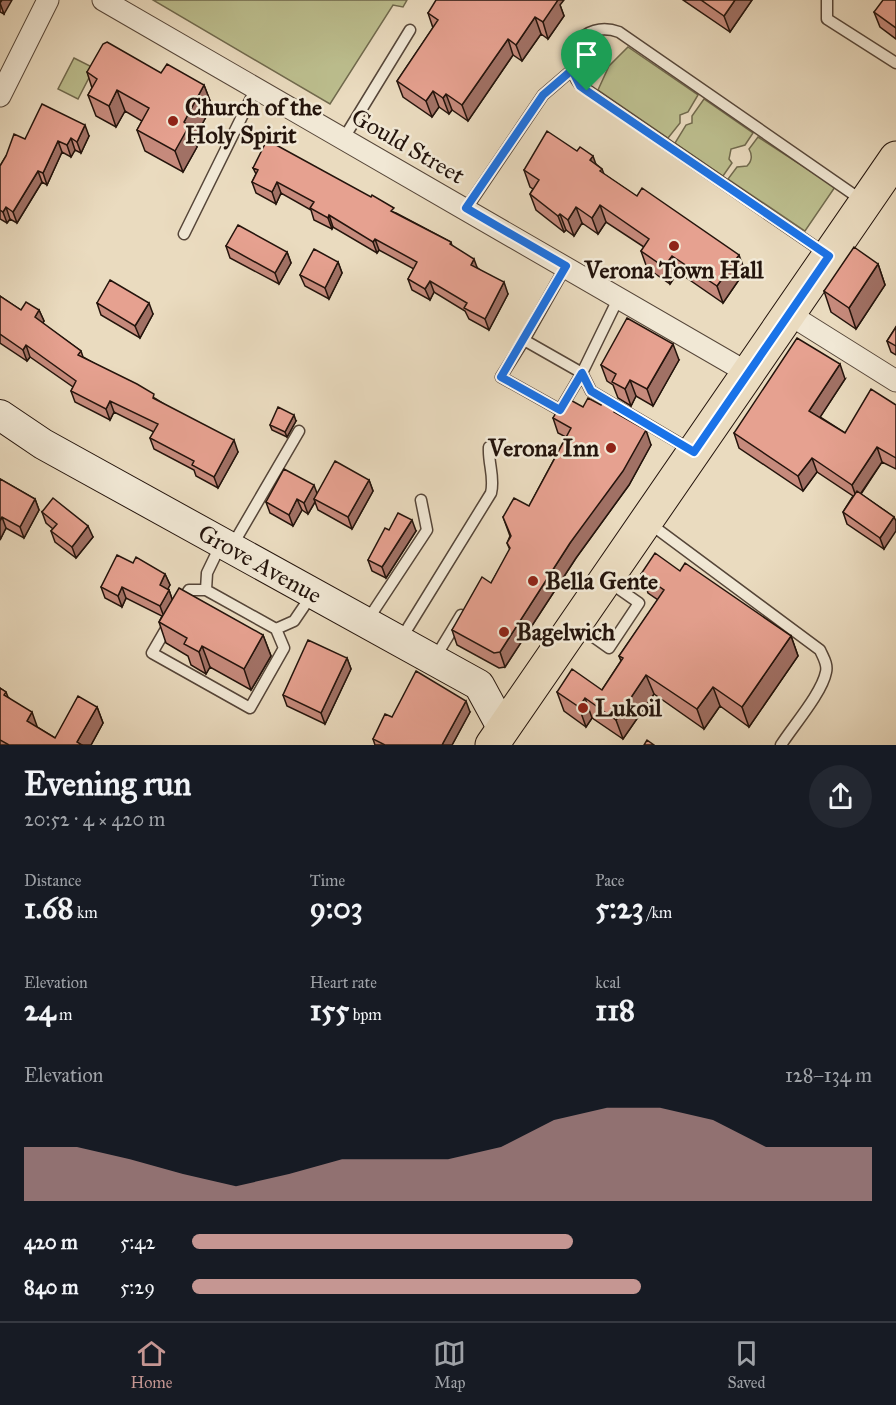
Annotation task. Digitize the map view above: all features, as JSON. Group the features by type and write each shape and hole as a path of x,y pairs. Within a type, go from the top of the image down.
{"main road":[{"path":"502,740 575,624 896,158"}],"street":[{"path":"0,96 48,0"},
{"name":"Gould Street","path":"104,0 748,373"},
{"path":"789,314 896,381"},
{"name":"Grove Avenue","path":"0,415 43,444 479,685 502,740"}],"lane":[{"path":"826,0 827,19 896,63"},
{"path":"829,256 580,86 572,70 572,52 580,38 603,28 619,32 866,203"},
{"path":"344,138 410,30"},
{"path":"466,208 543,95 572,70"},
{"path":"184,234 256,88"},
{"path":"566,266 501,377 560,410 582,373 619,297"},
{"path":"524,340 582,373 591,391 694,452"},
{"path":"206,590 207,573 299,431"},
{"path":"400,642 491,493 494,479 490,468 489,447"},
{"path":"366,624 427,530 421,500"},
{"path":"646,521 820,650 826,671 821,684 780,745"},
{"path":"189,590 206,590 276,629 284,648 250,708 152,653 189,590"},
{"path":"276,629 294,621 312,594"},
{"path":"434,661 469,601"}],"green space":[{"path":"153,0 407,0 403,7 393,5 330,104"},
{"path":"628,47 698,95 688,112 680,115 680,123 668,138 598,90 609,66"},
{"path":"74,58 94,68 78,99 58,89"},
{"path":"704,99 753,133 745,145 731,149 729,159 732,163 723,176 675,143 686,125 692,123 692,116"},
{"path":"758,137 835,187 805,231 728,179 737,167 749,164 751,156 749,149"}],"building":[{"path":"436,0 558,0 543,22 535,17 516,45 508,39 462,105 446,94 443,98 433,91 426,101 397,81 438,20 428,13"},
{"path":"701,0 735,0 724,16"},
{"path":"883,0 896,0 896,28 874,12"},
{"path":"107,42 161,73 167,64 204,85 184,122 189,126 175,151 137,130 149,108 117,90 109,106 88,95 97,79 87,72 103,44"},
{"path":"42,104 85,125 77,142 71,138 67,145 58,141 43,173 38,171 13,212 6,207 3,212 0,210 0,166 14,134 25,139"},
{"path":"547,131 577,151 580,147 593,156 590,160 602,169 600,171 637,196 642,188 739,255 717,286 672,256 664,267 641,251 649,239 600,205 592,218 576,207 568,220 560,214 558,216 530,194 539,180 524,170"},
{"path":"267,140 371,197 372,195 394,208 391,211 451,242 450,244 474,259 471,265 504,282 485,319 464,308 467,303 430,281 425,289 408,279 417,262 375,239 373,242 329,215 328,218 310,208 314,202 277,182 272,192 252,182 258,170 253,168"},
{"path":"238,225 287,252 275,273 226,246"},
{"path":"854,247 878,264 849,308 824,291"},
{"path":"314,249 338,262 325,288 300,275"},
{"path":"110,280 149,303 135,326 97,303"},
{"path":"0,296 21,310 26,302 39,310 35,317 81,351 78,355 137,384 154,394 153,398 234,440 214,477 192,465 194,461 150,438 158,424 110,401 106,409 71,391 76,381 26,345 23,350 0,334"},
{"path":"627,318 673,344 647,389 630,380 625,389 612,382 616,374 601,365"},
{"path":"896,327 896,346 887,341"},
{"path":"797,338 840,364 809,411 845,433 871,389 896,405 896,458 877,447 852,485 812,458 798,476 734,433"},
{"path":"565,397 583,407 588,398 601,405 605,397 618,404 614,412 646,430 623,471 570,543 500,652 494,653 452,630 482,577 491,583 510,548 507,543 511,536 503,517 514,498 529,506 571,428 553,418"},
{"path":"278,407 294,415 285,432 270,425"},
{"path":"335,461 369,480 348,517 314,499"},
{"path":"284,469 314,485 304,503 297,499 289,515 266,502"},
{"path":"0,479 35,499 20,527 2,517 0,521"},
{"path":"857,491 894,517 880,538 843,512"},
{"path":"53,498 88,526 72,547 51,531 57,524 42,512"},
{"path":"398,513 412,520 382,567 368,560 385,528 389,530"},
{"path":"655,553 680,571 685,563 791,636 742,707 713,687 697,709 646,675 616,720 585,698 579,707 557,692 572,669 602,690 623,658 619,656 664,590 641,574"},
{"path":"117,555 133,563 136,557 165,574 160,585 169,590 160,606 122,587 118,596 101,587"},
{"path":"179,588 263,635 244,669 202,646 199,652 184,644 187,638 159,622"},
{"path":"308,640 347,658 321,713 283,695"},
{"path":"416,671 466,701 442,745 385,745 373,739 385,714 392,717"},
{"path":"0,688 6,692 4,695 32,712 27,721 55,738 78,696 97,707 77,742 82,745 9,745 0,740"},
{"path":"647,740 654,745 644,745"}],"place":[{"name":"Church of the Holy Spirit","path":"173,121"},
{"name":"Verona Town Hall","path":"674,246"},
{"name":"Verona Inn","path":"611,448"},
{"name":"Bella Gente","path":"533,581"},
{"name":"Bagelwich","path":"504,632"},
{"name":"Lukoil","path":"583,708"}],"route":[{"path":"572,70 580,86 587,91 829,256 694,452 591,391 582,373 560,410 501,377 566,266 466,208 543,95 572,70"}]}
